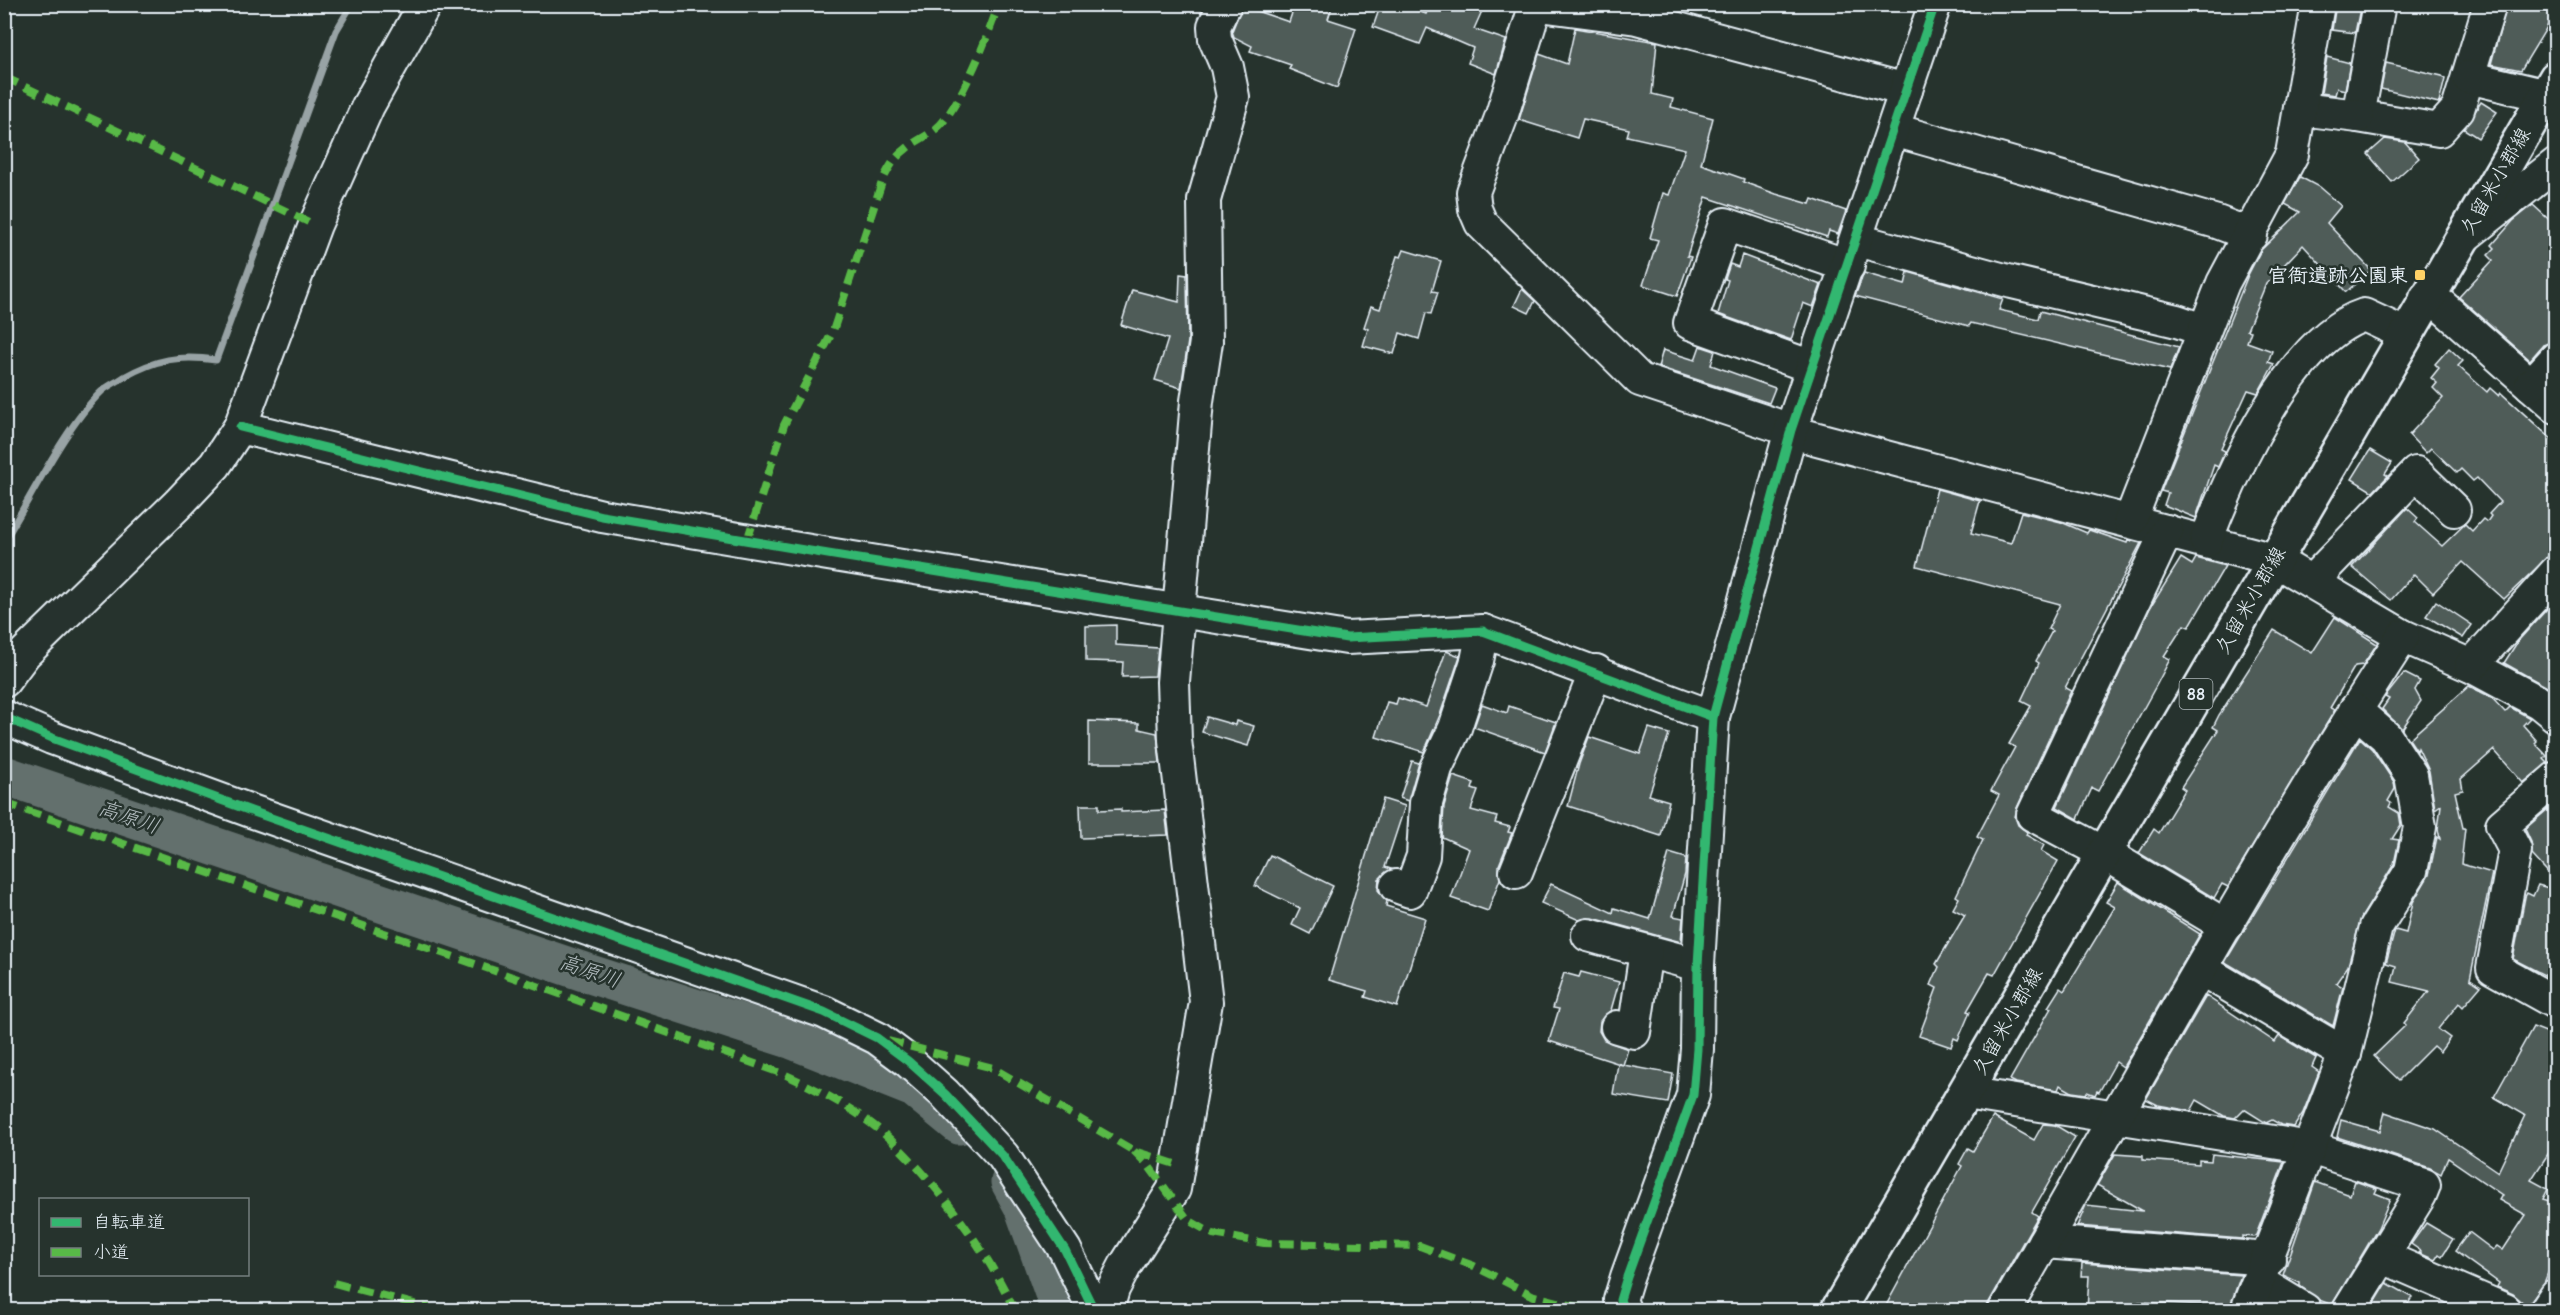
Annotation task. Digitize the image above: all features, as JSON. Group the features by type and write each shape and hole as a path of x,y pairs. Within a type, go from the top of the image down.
{"main road":[{"name":"久留米小郡線","path":"1840,1310 2404,334 2552,90"}],"street":[{"path":"4,681 24,653 207,473 240,427 315,225 368,106 424,4"},
{"path":"1107,1311 1113,1289 1125,1266 1174,1189 1206,1002 1175,740 1173,682 1197,401 1206,342 1204,200 1233,97 1227,67 1215,39 1215,26 1225,4"},
{"path":"1624,1311 1620,1300 1627,1276 1693,1095 1697,1049 1698,965 1713,717 1791,431 1853,253 1935,4"},
{"path":"2130,521 2223,283 2251,235 2292,154 2318,4"},
{"path":"2358,116 2379,4"},
{"path":"2300,109 2439,130 2458,109 2490,4"},
{"path":"1906,90 1637,18 1598,11 1534,6 1501,118 1473,192 1475,209 1481,223 1641,380 1791,431 2274,560 2403,636 2471,666 2540,703 2556,716"},
{"path":"2468,77 2552,90"},
{"path":"1894,130 2217,222 2251,235"},
{"path":"2462,238 2556,164"},
{"path":"1812,367 1690,323 1725,224 1853,253 2012,282 2177,321 2203,330"},
{"path":"2426,298 2442,306 2556,407"},
{"path":"2206,541 2223,494 2279,391 2324,340 2364,315 2404,334"},
{"path":"2531,385 2556,358"},
{"path":"240,427 602,516 1180,612 1347,638 1483,631 1596,671 1713,717"},
{"path":"2312,581 2416,473 2454,510"},
{"path":"2167,531 2033,815 2104,853 2226,926"},
{"path":"2471,666 2556,572"},
{"path":"1396,886 1410,891 1423,856 1426,803 1436,768 1455,728 1477,661 1483,631"},
{"path":"2005,1311 2226,926 2355,710 2403,636"},
{"path":"1516,872 1596,671"},
{"path":"2247,1311 2345,1054 2376,927 2411,871 2420,827 2411,775 2386,737 2355,710"},
{"path":"4,717 52,738 251,811 824,1012 878,1038 945,1094 1003,1156 1065,1250 1094,1311"},
{"path":"2556,777 2502,825 2515,850 2493,968 2556,1003"},
{"path":"1588,935 1698,965"},
{"path":"1617,1027 1634,1032 1646,951"},
{"path":"2201,969 2345,1054"},
{"path":"1965,1093 2311,1148 2424,1185 2420,1196 2349,1311"},
{"path":"2044,1242 2264,1271 2305,1311"},
{"path":"2383,1257 2505,1311"},
{"path":"2546,1311 2556,1295"}],"building":[{"path":"1295,4 1333,4 1328,19 1356,28 1337,88 1289,69 1291,65 1250,51 1252,46 1234,37 1232,31 1242,6 1289,22"},
{"path":"1381,4 1400,4 1426,14 1430,4 1466,4 1482,11 1474,29 1506,40 1496,74 1468,63 1473,48 1427,28 1420,44 1373,27"},
{"path":"2336,4 2361,4 2355,33 2332,30"},
{"path":"2507,4 2555,4 2547,27 2521,70 2491,64"},
{"path":"1575,28 1657,42 1652,94 1673,99 1671,107 1713,118 1701,164 1744,179 1743,182 1776,194 1810,204 1812,199 1846,211 1838,234 1829,231 1827,237 1706,197 1687,256 1691,257 1677,296 1643,285 1658,240 1650,238 1663,193 1669,195 1685,149 1627,136 1629,129 1583,119 1577,138 1519,120 1539,54 1567,64"},
{"path":"2327,57 2350,63 2345,90 2337,88 2335,95 2321,93"},
{"path":"2386,63 2442,76 2445,79 2439,103 2381,89"},
{"path":"2481,102 2497,112 2478,138 2464,129"},
{"path":"2385,139 2405,142 2419,158 2392,182 2368,154"},
{"path":"2300,177 2319,187 2341,206 2327,223 2371,270 2346,292 2303,245 2266,284 2247,330 2251,331 2247,342 2272,351 2268,362 2274,364 2258,393 2248,390 2221,449 2225,451 2218,467 2214,465 2196,518 2164,505 2168,493 2161,491 2248,275 2261,250 2300,212 2285,204"},
{"path":"2533,205 2556,226 2556,341 2543,345 2530,360 2459,297 2493,260 2488,255 2495,248 2492,245 2513,221"},
{"path":"1404,250 1441,261 1432,291 1438,292 1431,314 1426,313 1419,339 1400,333 1394,354 1363,346 1368,329 1364,327 1371,306 1380,309 1397,256 1401,257"},
{"path":"1742,255 1821,285 1813,307 1803,303 1791,340 1718,314 1730,264 1738,267"},
{"path":"1908,272 2003,299 1999,310 2038,319 2040,311 2179,347 2170,370 1971,323 1969,326 1855,296 1864,273 1905,285"},
{"path":"1180,274 1187,275 1188,341 1181,388 1155,380 1168,339 1121,325 1132,290 1179,302"},
{"path":"1522,289 1535,301 1529,313 1514,306"},
{"path":"1700,346 1715,351 1711,365 1775,388 1769,403 1658,367 1663,350 1695,360"},
{"path":"2449,348 2463,361 2458,366 2487,392 2490,388 2499,396 2501,393 2556,443 2556,549 2504,599 2463,562 2433,593 2414,574 2391,600 2352,567 2407,508 2418,518 2415,522 2442,546 2465,524 2472,531 2483,519 2487,522 2491,516 2489,514 2500,502 2477,478 2473,481 2461,469 2457,473 2431,448 2426,453 2409,435 2443,398 2433,388 2437,383 2431,378 2439,368 2435,364"},
{"path":"2370,450 2392,463 2385,474 2388,476 2373,492 2352,479"},
{"path":"1937,489 1980,501 1971,533 2011,543 2021,512 2061,522 2087,533 2089,530 2127,543 2128,540 2141,543 2065,688 2071,691 2017,808 2015,817 2018,825 2027,832 2026,835 2044,845 2041,851 2058,861 1994,975 1989,973 1967,1011 1970,1012 1958,1040 1954,1038 1951,1047 1919,1036 1937,988 1931,985 1939,967 1936,964 1965,915 1953,909 1959,898 1956,896 1983,840 1977,837 1999,795 1991,791 2015,747 2009,744 2031,706 2021,701 2039,663 2036,661 2052,631 2048,629 2060,604 1917,566"},
{"path":"2181,558 2192,565 2196,558 2225,566 2189,627 2184,625 2164,656 2170,659 2157,684 2098,791 2092,788 2078,819 2057,807 2150,608"},
{"path":"2556,599 2556,692 2504,663 2518,641"},
{"path":"2436,601 2472,625 2463,638 2426,616"},
{"path":"2335,617 2377,644 2363,665 2355,666 2330,708 2335,710 2228,887 2222,884 2214,898 2139,853 2154,829 2159,833 2185,790 2181,787 2218,730 2213,727 2219,715 2274,630 2312,653"},
{"path":"1116,625 1116,645 1158,648 1155,676 1122,677 1123,662 1086,661 1086,626"},
{"path":"1446,651 1460,656 1440,715 1424,752 1376,737 1387,702 1396,704 1398,698 1426,707"},
{"path":"2404,673 2420,681 2415,690 2421,701 2402,729 2382,709 2389,699 2385,697"},
{"path":"2469,686 2491,697 2505,712 2510,707 2530,718 2523,725 2547,756 2544,759 2548,763 2523,783 2494,750 2461,779 2463,790 2455,792 2463,828 2465,828 2461,864 2492,873 2470,979 2481,986 2463,1007 2459,1003 2438,1029 2450,1038 2440,1052 2433,1046 2399,1080 2374,1056 2406,1025 2404,1023 2429,991 2392,982 2396,966 2386,963 2395,930 2406,933 2413,902 2429,875 2437,837 2440,839 2438,829 2441,805 2435,809 2429,771 2418,748 2417,751 2409,739"},
{"path":"1482,704 1507,713 1509,706 1556,722 1545,752 1474,727"},
{"path":"1207,717 1235,725 1236,721 1254,726 1248,746 1202,732"},
{"path":"1089,721 1139,723 1139,729 1157,733 1160,763 1089,763"},
{"path":"1649,728 1669,734 1649,795 1669,801 1661,836 1568,806 1589,737 1640,754"},
{"path":"2360,738 2372,749 2394,782 2395,789 2388,801 2391,803 2389,807 2399,813 2401,825 2392,839 2399,840 2394,864 2361,918 2348,966 2336,983 2343,987 2333,1026 2225,962"},
{"path":"1412,761 1419,763 1408,801 1400,798"},
{"path":"1453,776 1474,783 1472,789 1478,791 1471,810 1497,817 1495,823 1510,827 1508,832 1512,833 1499,865 1500,879 1488,911 1451,898 1469,849 1442,837 1444,806"},
{"path":"1383,799 1405,806 1385,867 1391,869 1379,879 1378,890 1387,901 1386,906 1425,918 1397,1007 1365,997 1367,991 1329,980"},
{"path":"2556,802 2556,881 2532,855 2531,842 2525,829"},
{"path":"1080,805 1099,805 1099,810 1121,809 1121,812 1165,810 1168,835 1081,838"},
{"path":"1669,853 1686,858 1685,874 1673,916 1683,918 1681,942 1593,918 1579,920 1541,903 1551,884 1613,913 1614,908 1650,919"},
{"path":"1270,855 1333,886 1310,934 1292,925 1300,908 1255,886"},
{"path":"2118,882 2200,934 2123,1067 2116,1062 2099,1092 2097,1091 2095,1095 2087,1092 2086,1094 2072,1092 2060,1085 2058,1090 2010,1080 2051,1008 2048,1007 2060,988 2064,991 2115,907 2106,902"},
{"path":"2538,885 2556,890 2556,981 2513,959 2525,897 2527,893 2533,896"},
{"path":"1581,972 1619,982 1611,1010 1600,1021 1599,1031 1604,1040 1628,1049 1623,1065 1549,1041 1559,1009 1553,1008 1564,973 1579,977"},
{"path":"2206,996 2275,1042 2279,1036 2316,1058 2312,1067 2319,1072 2303,1113 2294,1127 2281,1125 2272,1120 2266,1123 2244,1109 2235,1118 2224,1116 2197,1100 2191,1111 2158,1105 2146,1099"},
{"path":"2533,1027 2556,1036 2556,1142 2531,1180 2548,1189 2543,1199 2556,1203 2556,1253 2544,1283 2527,1306 2513,1294 2497,1287 2499,1283 2455,1251 2469,1232 2493,1250 2497,1246 2503,1250 2526,1215 2499,1200 2502,1195 2448,1158 2441,1174 2430,1168 2337,1137 2341,1120 2380,1131 2385,1112 2435,1129 2498,1172 2525,1115 2494,1097"},
{"path":"1618,1064 1673,1074 1668,1103 1613,1094"},
{"path":"1993,1117 2034,1140 2043,1124 2055,1125 2075,1137 2032,1212 2038,1216 1984,1311 1883,1311 1962,1166 1959,1164 1968,1148 1973,1151"},
{"path":"2115,1154 2143,1156 2143,1160 2199,1164 2199,1160 2211,1161 2212,1154 2284,1162 2256,1235 2253,1237 2242,1236 2242,1239 2077,1226 2086,1205 2143,1211 2097,1185"},
{"path":"2355,1181 2377,1189 2375,1193 2390,1199 2378,1228 2332,1305 2319,1300 2300,1286 2300,1283 2283,1275 2315,1182 2350,1195"},
{"path":"2426,1223 2453,1239 2442,1256 2439,1254 2435,1260 2419,1253 2421,1251 2411,1244"},
{"path":"2082,1263 2241,1275 2230,1306 2139,1302 2139,1311 2087,1311 2089,1276 2081,1276"},
{"path":"2387,1283 2412,1297 2404,1311 2380,1311 2373,1306"}],"waterway":[{"path":"4,541 62,443 103,390 124,377 157,362 179,358 216,360 336,31 352,4"},
{"name":"高原川","path":"4,775 587,973 793,1040 914,1088 959,1125"},
{"name":"高原川","path":"1010,1182 1023,1206 1060,1310"}],"marked path":[{"path":"747,541 784,425 833,331 882,182 898,156 937,128 954,106 969,78 999,4"},
{"path":"4,77 315,225"},
{"path":"4,803 504,974 786,1075 810,1087 877,1128 916,1165 973,1238 1003,1287 1014,1310"},
{"path":"888,1041 993,1068 1134,1151 1178,1165"},
{"path":"1134,1151 1148,1165 1188,1220 1213,1234 1264,1243 1420,1246 1474,1266 1534,1296 1590,1310"},
{"path":"334,1283 437,1310"},
{"path":"1605,1310 1623,1308"}],"cycle path":[{"path":"1624,1310 1620,1300 1627,1277 1693,1095 1697,1049 1698,965 1713,717 1791,430 1935,4"},
{"path":"240,427 602,516 828,554 1347,638 1483,631 1713,717"},
{"path":"4,717 52,738 251,811 824,1012 877,1038 908,1061 945,1094 1003,1156 1065,1250 1094,1310"}],"place":[{"name":"官衙遺跡公園東","path":"2420,275"}]}
